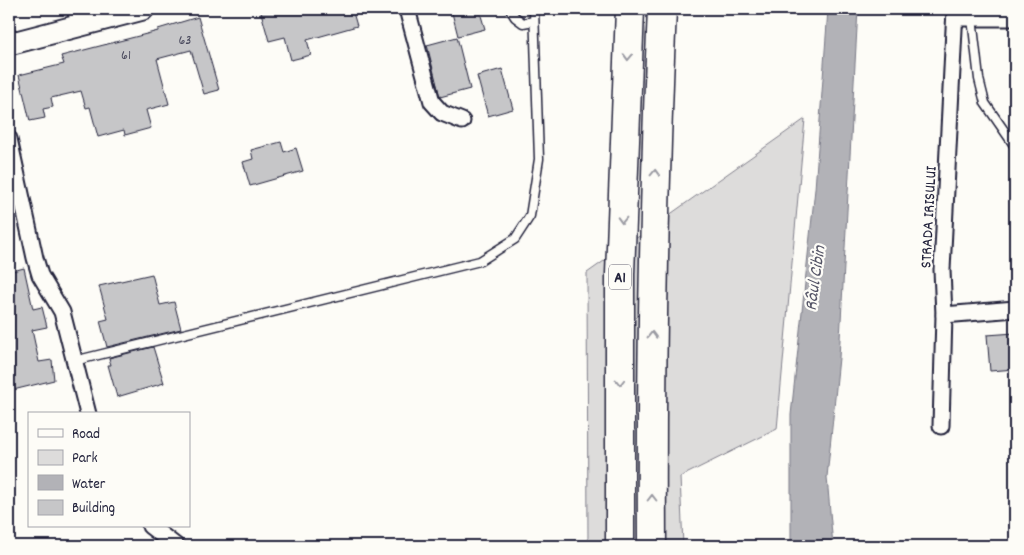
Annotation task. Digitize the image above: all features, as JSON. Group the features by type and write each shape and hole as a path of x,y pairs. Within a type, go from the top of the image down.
{"highway":[{"name":"A1","path":"620,546 620,274 630,9"},
{"name":"A1","path":"652,546 653,255 662,9"}],"main road":[{"path":"9,44 78,17 143,9"}],"street":[{"path":"407,9 432,102 442,113 462,121"},
{"path":"955,13 972,18 1015,18"},
{"name":"STRADA IRISULUI","path":"941,426 944,315 942,270 955,13"},
{"path":"9,139 35,258 40,275 62,312 87,412"},
{"path":"944,315 1015,309"},
{"path":"153,528 176,546"}],"lane":[{"path":"510,9 515,17 523,23 534,21"},
{"path":"74,362 480,262 516,239 530,216 539,159 534,9"},
{"path":"972,18 979,79 985,103 1014,146"}],"green space":[{"path":"805,119 777,429 680,477 683,546 588,546 587,273"}],"water":[{"name":"Râul Cibin","path":"828,9 858,9 839,358 827,477 833,546 791,546 791,415 815,189"}],"building":[{"path":"260,9 352,9 357,26 307,40 311,55 291,60 285,37 269,41"},
{"path":"451,9 479,9 485,29 458,36"},
{"path":"198,17 219,90 204,94 191,50 157,59 169,104 146,110 151,128 125,135 124,130 98,137 90,107 86,108 81,91 51,98 53,107 43,109 45,118 30,121 19,75 64,64 61,56 158,31 158,29"},
{"path":"457,37 470,89 440,97 427,45"},
{"path":"502,69 513,109 488,116 477,76"},
{"path":"281,142 284,152 296,148 303,171 250,186 243,162 253,159 251,150"},
{"path":"24,268 33,309 42,307 47,327 32,330 39,362 52,360 54,380 9,391 9,368 13,368 9,348 9,327 13,326 9,307 9,272"},
{"path":"152,274 160,305 174,302 181,329 107,347 100,321 108,319 99,286"},
{"path":"1015,333 1015,369 990,371 987,335"},
{"path":"153,347 164,383 117,397 108,365 111,365 109,358"}]}
